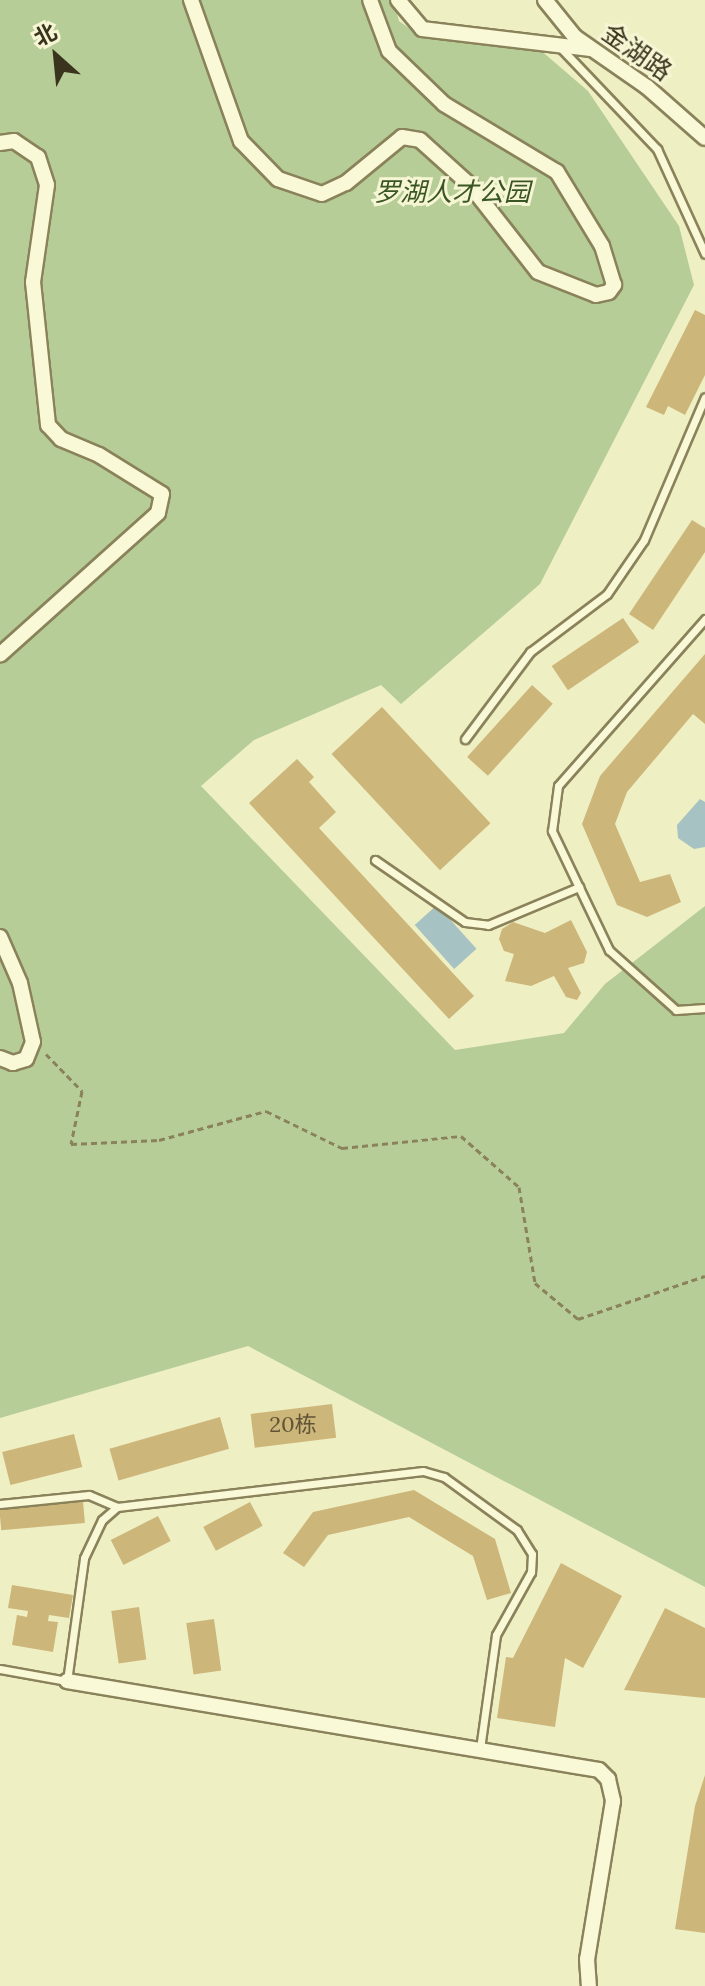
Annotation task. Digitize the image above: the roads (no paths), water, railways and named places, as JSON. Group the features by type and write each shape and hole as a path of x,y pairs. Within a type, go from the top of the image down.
{"street":[{"path":"191,0 241,141 278,179 322,194 346,183 402,137 420,140 470,185 538,272 596,295 609,292 614,285 602,246 557,172 444,104 389,51 370,0"},
{"path":"398,0 412,24 422,29 590,49"},
{"name":"金湖路","path":"545,0 590,49 647,87 705,138"},
{"path":"0,143 14,141 38,157 47,185 33,282 48,425 61,439 99,455 162,494 158,513 0,655"},
{"path":"0,937 20,983 33,1042 26,1059 13,1063 0,1058"},
{"path":"67,1681 584,1765 608,1779 613,1801 587,1959 589,1986"}],"lane":[{"path":"557,44 657,149 705,254"},
{"path":"465,739 530,652 607,594 644,540 705,397"},
{"path":"705,619 558,786 552,831 609,950 676,1010 705,1008"},
{"path":"375,860 465,922 488,925 579,887"},
{"path":"0,1504 89,1495 117,1507 412,1470 444,1477 517,1530 532,1554 531,1572 496,1635 480,1749"},
{"path":"0,1669 67,1681 84,1558 102,1520 117,1507"}],"water":[{"path":"700,799 705,802 705,847 694,849 678,838 677,825"},
{"path":"437,905 476,949 454,969 415,925"}],"park label":[{"name":"罗湖人才公园","path":"452,192"}]}
